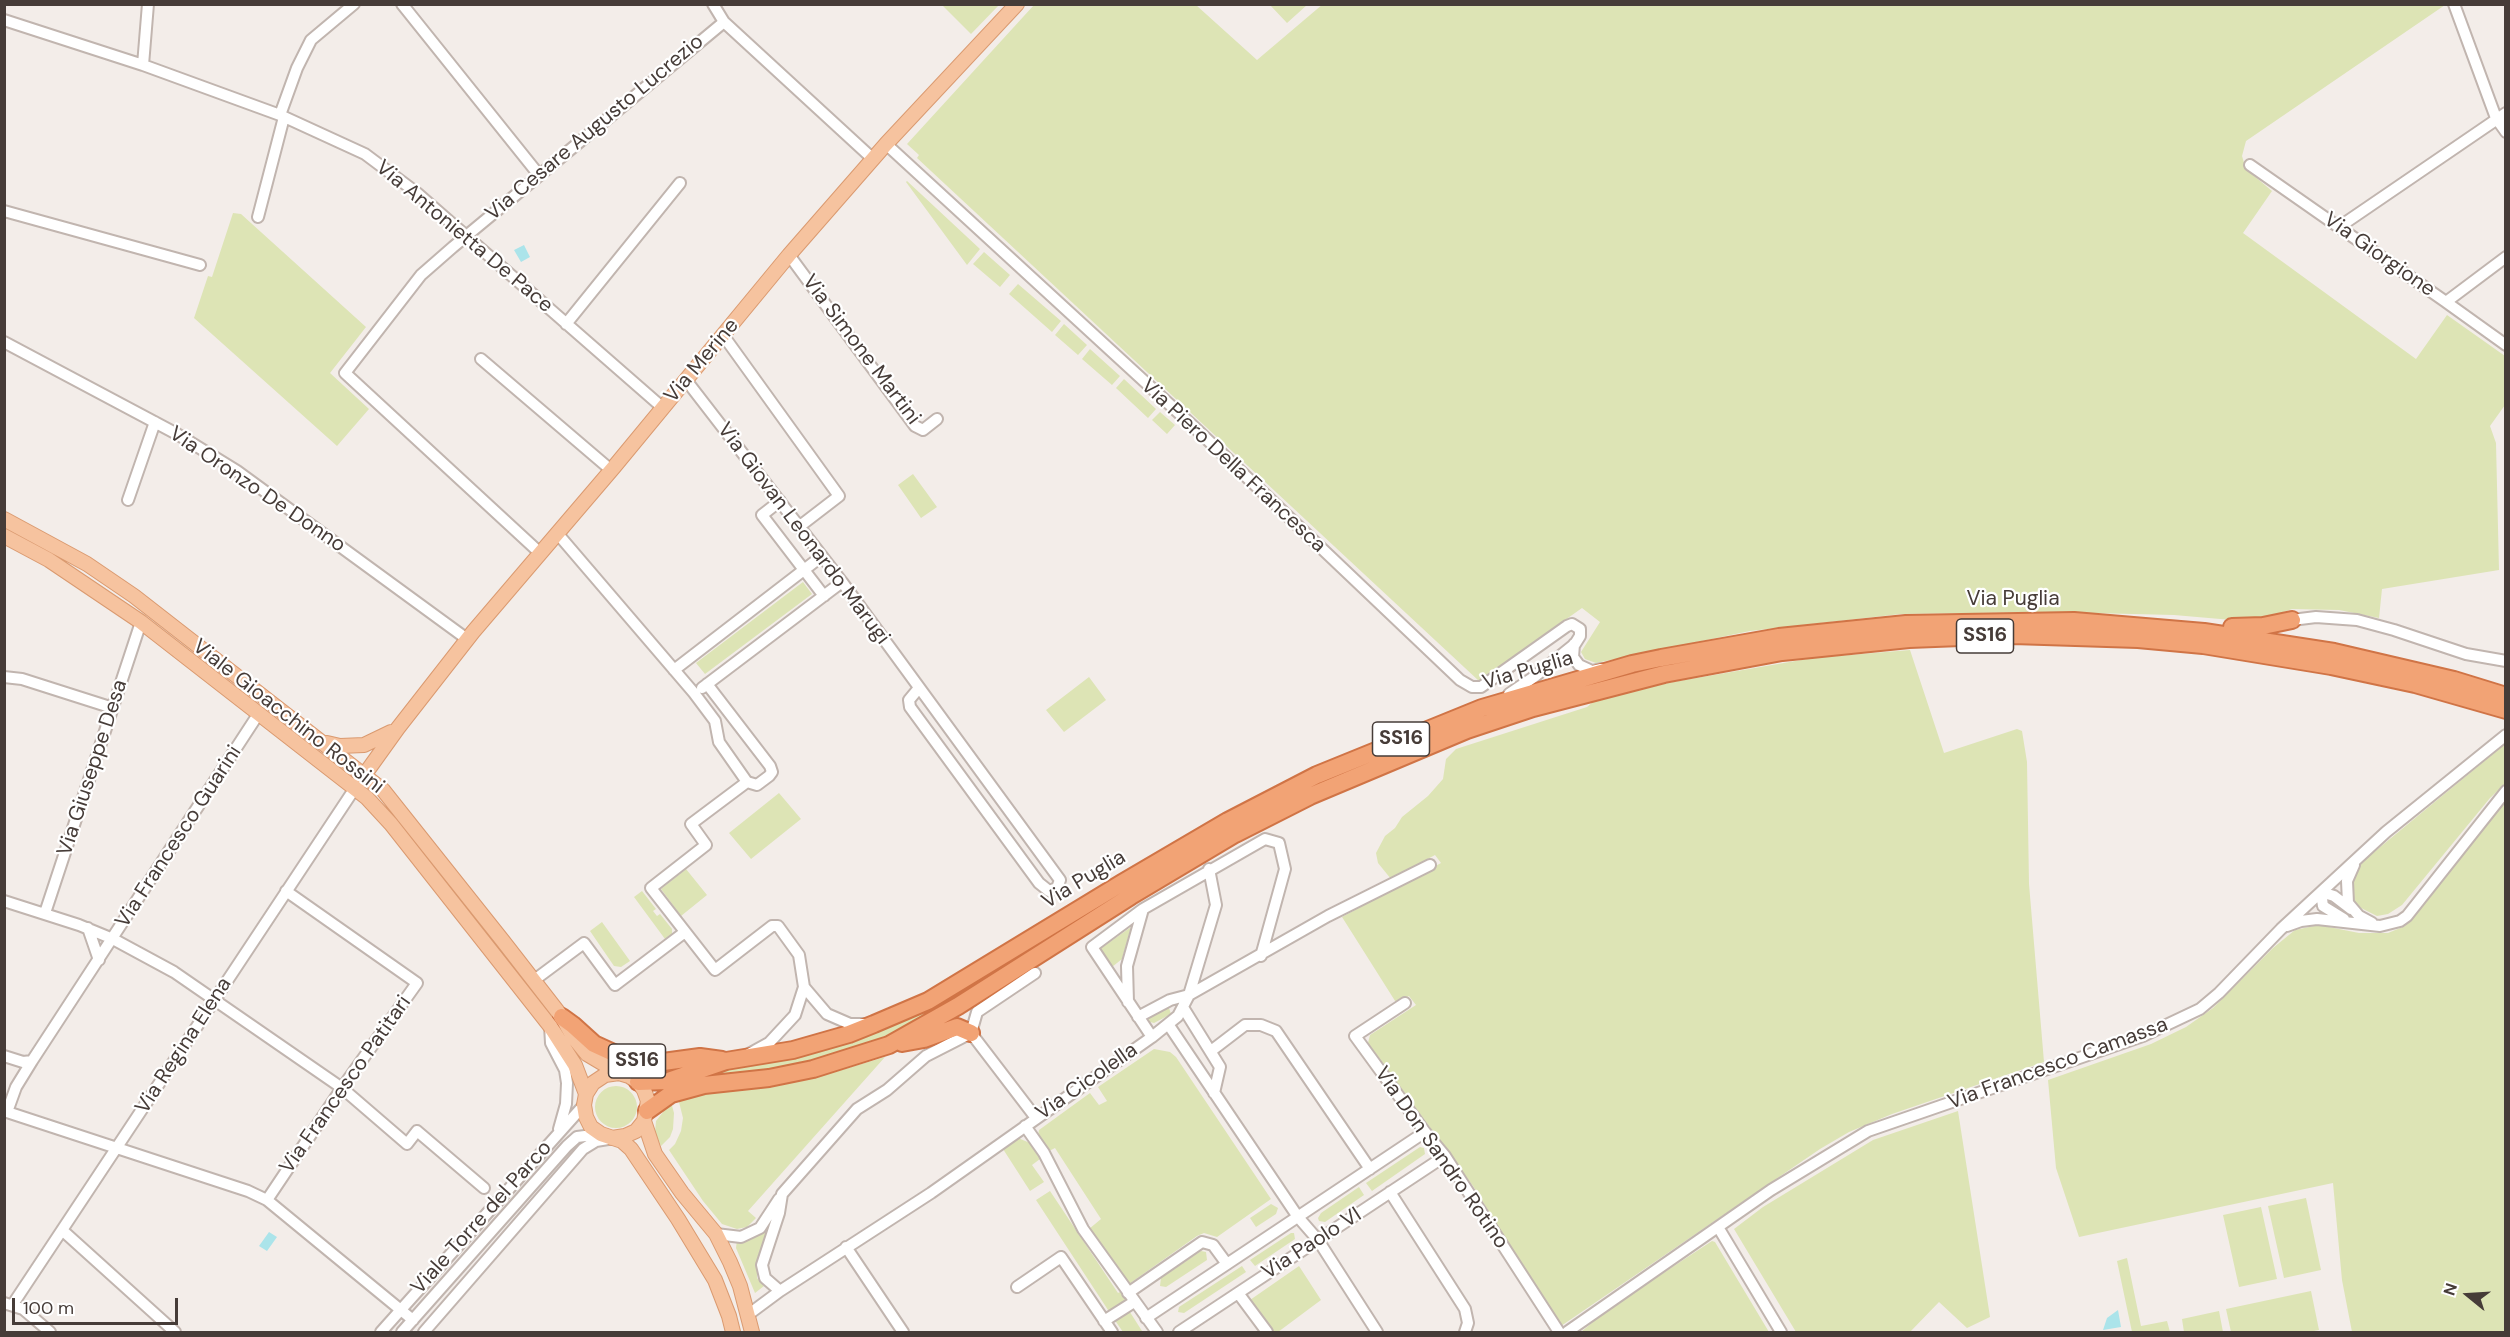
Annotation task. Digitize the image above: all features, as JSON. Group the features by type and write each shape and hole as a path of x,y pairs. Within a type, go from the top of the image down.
{"highway":[{"path":"2139,626 2156,622 2245,628 2292,620"},
{"name":"Via Puglia","path":"638,1082 668,1081 733,1059 793,1050 849,1034 874,1024 928,1001 1132,877 1317,775 1397,740 1482,708 1632,664 1779,637 1906,624 2043,621 2139,626 2244,637 2334,652 2442,677 2505,696"},
{"name":"Via Puglia","path":"646,1116 671,1094 704,1085 769,1078 813,1069 889,1045 958,1006 1140,890 1235,834 1310,796 1467,730 1533,708 1664,674 1782,652 1909,639 2013,635 2138,639 2203,645 2331,666 2415,684 2505,710"},
{"path":"2415,684 2421,692 2505,719"},
{"name":"SS16","path":"556,1022 573,1025 594,1044 629,1060 663,1062 700,1058 733,1059"},
{"path":"889,1045 924,1040 957,1027 971,1033"}],"main road":[{"name":"Via Merine","path":"355,788 467,639 789,255 886,144 1017,4"},
{"name":"Viale Gioacchino Rossini","path":"4,519 87,564 134,596 387,794 533,981 556,1022 575,1065 585,1100 586,1117 591,1127 606,1136 622,1140 631,1149 715,1280 733,1332"},
{"name":"Viale Gioacchino Rossini","path":"4,536 49,560 141,622 355,788 391,824 556,1022 587,1054 638,1082"},
{"name":"Via Merine","path":"323,742 340,746 364,746 398,728"},
{"path":"585,1100 593,1083 605,1075 619,1073"},
{"path":"638,1082 648,1101 646,1116 656,1154 682,1193 716,1234 730,1262 752,1332"},
{"path":"606,1136 630,1134 646,1116"}],"street":[{"path":"143,65 148,4"},
{"path":"258,217 282,116 297,68 311,40 354,4"},
{"path":"402,4 539,175"},
{"path":"712,4 724,22 873,159"},
{"path":"2454,4 2501,116 2505,132"},
{"name":"Via Antonietta De Pace","path":"4,20 143,65 282,116 364,154 417,192 663,408"},
{"name":"Via Cesare Augusto Lucrezio","path":"540,553 345,373 422,275 724,22"},
{"path":"2339,227 2501,116"},
{"name":"Via Piero Della Francesca","path":"886,144 1192,426 1461,680 1472,687 1481,687 1572,624 1580,629 1573,657 1579,665 1592,670 1632,664"},
{"name":"Via Giorgione","path":"2250,165 2446,302 2505,257"},
{"path":"566,324 680,183"},
{"path":"4,211 200,265"},
{"name":"Via Simone Martini","path":"789,255 915,426 923,430 936,419"},
{"path":"2446,302 2505,345"},
{"path":"723,335 839,496 800,526"},
{"name":"Via Oronzo De Donno","path":"4,342 155,422 237,471 467,639"},
{"path":"481,359 611,470"},
{"name":"Via Giovan Leonardo Marugi","path":"686,380 842,582 1060,880 1057,888 1049,891 1039,883 910,707 909,700 919,688"},
{"path":"128,500 155,422"},
{"path":"780,501 762,515 824,596"},
{"path":"557,533 694,693 715,721 719,742 747,782 756,785 772,772 770,766 707,684"},
{"path":"674,670 822,556"},
{"path":"694,693 842,582"},
{"path":"2292,620 2316,617 2357,620 2466,654 2505,661"},
{"name":"Via Giuseppe Desa","path":"45,913 141,622"},
{"path":"1482,708 1519,689 1575,644"},
{"path":"4,677 22,679 113,708"},
{"name":"Via Francesco Guarini","path":"6,1112 16,1087 32,1061 259,713"},
{"name":"Via Francesco Camassa","path":"1567,1332 1771,1190 1868,1131 2091,1055 2184,1018 2200,1009 2219,993 2281,929 2386,832 2505,735"},
{"path":"962,777 977,768"},
{"path":"733,1059 769,1042 795,1015 804,987 799,955 778,926 772,926 715,970 651,888 706,845 691,824 747,782"},
{"name":"Via Regina Elena","path":"9,1303 62,1230 355,788"},
{"path":"2281,929 2301,921 2336,920 2380,926 2400,921 2407,916 2505,791"},
{"path":"1152,1037 1092,947 1143,909 1209,869 1265,839 1280,843 1285,869 1261,956"},
{"path":"2353,910 2348,903 2347,880 2351,868 2359,857"},
{"path":"1138,1017 1170,1000 1189,995 1328,916 1430,865"},
{"path":"1181,1012 1189,995 1216,905 1209,869"},
{"name":"Via Francesco Patitari","path":"267,1200 342,1088 417,983 286,891"},
{"path":"2354,923 2337,916 2324,906 2321,892 2334,896 2368,922 2380,926"},
{"path":"4,901 88,928 174,972 342,1088 407,1144 417,1131 484,1188"},
{"path":"1128,1002 1127,966 1143,909"},
{"name":"Via Francesco Guarini","path":"88,928 99,960"},
{"path":"533,981 584,943 615,984 685,932"},
{"path":"716,1234 741,1237 760,1228 782,1194 857,1109 887,1090 926,1056 971,1033 977,1012 1035,973"},
{"path":"804,987 827,1014 850,1024 874,1024"},
{"path":"1170,1000 1211,1050 1220,1066 1214,1093"},
{"name":"Via Don Sandro Rotino","path":"1405,1002 1355,1036 1445,1156 1559,1332"},
{"name":"Via Cicolella","path":"748,1314 846,1247 931,1193 1152,1037 1181,1012"},
{"path":"556,1022 551,1043 565,1070 567,1083 566,1104 558,1132"},
{"path":"1168,1024 1298,1217 1318,1240 1377,1332"},
{"path":"1211,1050 1245,1025 1262,1025 1276,1031 1370,1169"},
{"path":"971,1033 1036,1118"},
{"path":"4,1056 23,1062 32,1061"},
{"name":"Viale Torre del Parco","path":"381,1332 585,1100"},
{"path":"6,1112 248,1191 267,1200 413,1320"},
{"path":"1025,1126 1044,1154 1083,1229 1156,1332"},
{"name":"Via Paolo VI","path":"1146,1318 1425,1132"},
{"name":"Viale Torre del Parco","path":"402,1332 567,1146 577,1137 606,1136"},
{"name":"Viale Torre del Parco","path":"424,1332 583,1149 606,1136"},
{"name":"Via Paolo VI","path":"1179,1332 1445,1156"},
{"path":"1390,1192 1466,1309 1468,1323 1465,1332"},
{"path":"780,1291 765,1278 762,1264 779,1213 782,1194"},
{"path":"1718,1227 1781,1332"},
{"path":"62,1230 175,1332"},
{"name":"Via Paolo VI","path":"1105,1328 1131,1297 1202,1242 1214,1245 1227,1264"},
{"path":"846,1247 903,1332"},
{"path":"1017,1287 1061,1257 1105,1328"},
{"path":"1238,1293 1267,1332"},
{"path":"9,1303 23,1309 50,1332"}],"green space":[{"path":"1323,4 2445,5 2246,141 2242,156 2246,169 2272,191 2243,233 2416,359 2447,315 2505,356 2505,405 2490,426 2496,443 2499,570 2382,589 2379,618 2339,610 2292,609 2255,622 2174,615 2049,612 1901,614 1750,631 1596,663 1585,659 1581,652 1600,622 1582,608 1479,681 917,158 919,155 907,144 1034,5 1196,5 1257,60"},
{"path":"942,5 999,5 971,34"},
{"path":"1270,5 1307,5 1287,23"},
{"path":"906,182 980,249 967,265"},
{"path":"233,213 241,214 366,327 330,373 369,409 337,446 194,318 208,276 212,277"},
{"path":"984,252 1010,275 1000,287 973,264"},
{"path":"1018,284 1061,321 1052,332 1009,294"},
{"path":"1064,324 1087,345 1078,355 1055,335"},
{"path":"1090,349 1120,376 1112,385 1082,359"},
{"path":"1124,379 1156,409 1148,418 1116,388"},
{"path":"1160,412 1175,425 1167,434 1152,420"},
{"path":"913,474 937,507 921,518 898,485"},
{"path":"803,582 812,594 705,674 696,663"},
{"path":"1910,650 1944,753 2017,729 2022,731 2027,762 2029,884 2044,1062 1892,1114 1849,1132 1820,1149 1561,1326 1473,1186 1368,1043 1370,1035 1416,1005 1409,996 1397,1004 1342,917 1441,863 1435,855 1391,879 1378,863 1376,853 1385,836 1395,828 1402,817 1428,796 1443,779 1446,759 1456,749 1587,707 1594,701 1667,683 1813,658"},
{"path":"1089,677 1106,700 1064,732 1046,710"},
{"path":"2505,744 2505,784 2490,798 2402,905 2388,914 2377,916 2357,906 2353,898 2352,876 2362,862"},
{"path":"779,793 801,819 751,859 729,833"},
{"path":"2505,802 2505,1332 2352,1332 2342,1280 2333,1183 2079,1237 2056,1168 2048,1080 2151,1044 2186,1027 2213,1008 2273,948 2295,930 2319,925 2359,933 2388,933 2405,926"},
{"path":"686,869 707,895 681,916 661,889"},
{"path":"642,891 656,909 653,911 657,916 660,914 672,929 672,934 665,939 634,897"},
{"path":"602,922 630,961 621,967 614,966 590,931"},
{"path":"1131,927 1122,959 1112,967 1100,949"},
{"path":"953,997 954,999 909,1025 854,1050 800,1067 704,1079 702,1075 811,1053 854,1041 890,1027"},
{"path":"1168,1005 1171,1014 1154,1023 1150,1022 1147,1015"},
{"path":"1154,1049 1170,1052 1176,1057 1271,1199 1217,1237 1204,1233 1197,1236 1129,1284 1089,1229 1101,1219 1055,1148 1049,1151 1038,1135 1039,1130 1090,1093 1099,1105 1107,1101 1098,1087"},
{"path":"885,1057 748,1211 756,1218 747,1227 737,1229 722,1224 703,1201 669,1150 675,1144 681,1131 683,1118 678,1098 707,1089 784,1083 828,1074"},
{"path":"616,1086 631,1092 637,1107 631,1122 616,1128 601,1122 595,1107 601,1092"},
{"path":"671,1102 674,1113 673,1129 670,1137 661,1146 655,1132 656,1121"},
{"path":"1958,1111 1990,1317 1967,1328 1939,1302 1910,1332 1796,1332 1734,1229 1763,1207 1873,1140"},
{"path":"1018,1138 1030,1143 1040,1159 1032,1165 1044,1182 1030,1191 1003,1149"},
{"path":"1420,1147 1424,1148 1425,1154 1372,1191 1366,1183"},
{"path":"1359,1187 1364,1195 1325,1222 1319,1221 1321,1213"},
{"path":"1050,1191 1118,1293 1120,1292 1127,1302 1110,1313 1036,1200"},
{"path":"2306,1198 2321,1270 2284,1278 2268,1206"},
{"path":"1271,1204 1278,1208 1276,1214 1256,1227 1250,1218"},
{"path":"2261,1207 2277,1279 2239,1287 2223,1215"},
{"path":"774,1216 757,1269 757,1278 764,1286 755,1293 736,1248 737,1240 745,1240 763,1232"},
{"path":"1294,1233 1295,1239 1255,1266 1250,1260"},
{"path":"1712,1241 1715,1242 1769,1332 1581,1332 1607,1310"},
{"path":"1201,1251 1206,1252 1207,1260 1166,1287 1160,1286 1161,1278"},
{"path":"2127,1258 2141,1326 2167,1321 2170,1332 2132,1332 2117,1261"},
{"path":"1242,1266 1246,1272 1184,1313 1178,1312 1179,1307"},
{"path":"1299,1266 1321,1300 1278,1332 1274,1332 1250,1300"},
{"path":"2311,1291 2319,1330 2231,1332 2226,1309"},
{"path":"1128,1309 1142,1332 1123,1332 1114,1319"},
{"path":"2219,1311 2223,1332 2184,1332 2182,1319"}],"water":[{"path":"524,245 530,257 521,262 514,250"},
{"path":"269,1232 277,1237 267,1251 259,1246"},
{"path":"2118,1310 2121,1327 2103,1330 2107,1318"}]}
